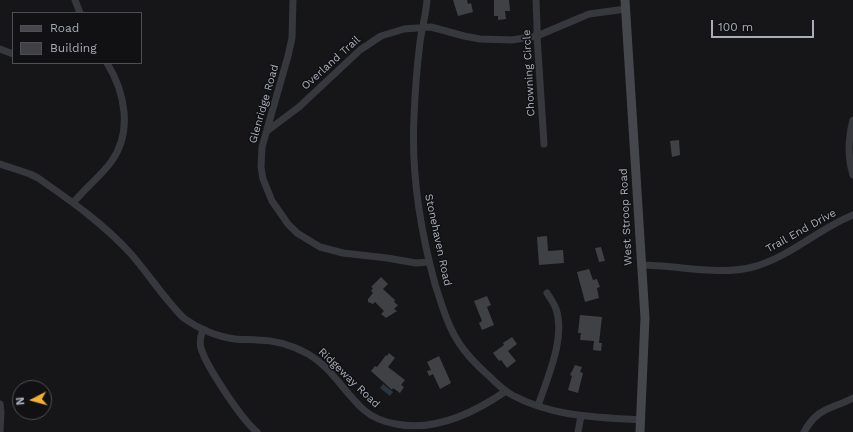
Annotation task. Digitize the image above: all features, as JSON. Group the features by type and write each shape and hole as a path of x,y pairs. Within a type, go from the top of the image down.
{"main road":[{"name":"West Stroop Road","path":"626,5 645,318 640,432"}],"street":[{"path":"75,0 80,12"},
{"name":"Glenridge Road","path":"293,0 292,38 261,154 261,167 265,184 272,201 279,212 297,232 308,240 331,250 416,263 429,262"},
{"name":"Stonehaven Road","path":"427,0 420,40 413,140 416,195 420,223 441,304 456,338 473,361 506,391"},
{"name":"Chowning Circle","path":"536,0 544,144"},
{"name":"Overland Trail","path":"267,131 299,107 370,42 392,32 404,29 431,27 464,36 494,41 512,40 537,36 589,14 626,5"},
{"path":"0,49 12,54"},
{"path":"74,202 111,162 120,145 123,134 124,109 121,95 108,64"},
{"path":"853,120 848,143 848,154 853,175"},
{"name":"Ridgeway Road","path":"0,164 34,176 74,202 131,254 178,313 185,319 203,330 227,337 269,340 295,347 320,363 369,414 386,422 425,426 458,418 479,408 506,391"},
{"name":"Trail End Drive","path":"641,265 723,270 748,268 772,260 784,254 853,215"},
{"path":"538,406 554,355 559,327 555,308 546,293"},
{"path":"203,330 200,344 204,356 244,419 257,432"},
{"path":"506,391 538,406 566,414 641,420"},
{"path":"804,432 814,417 821,411 853,398"},
{"path":"0,404 2,412 0,432"},
{"path":"578,432 581,416"}],"shaded area":[{"path":"383,384 393,392 390,396 380,388"}],"building":[{"path":"453,0 467,0 468,4 471,3 473,12 458,16"},
{"path":"494,0 509,0 510,11 505,11 506,19 498,20 498,16 494,16"},
{"path":"679,140 680,155 672,157 670,141"},
{"path":"547,236 548,251 563,250 564,263 539,265 537,237"},
{"path":"601,247 605,261 599,262 595,248"},
{"path":"589,269 593,280 597,279 600,287 597,288 599,298 585,302 577,272"},
{"path":"381,277 388,284 383,289 395,300 394,302 398,305 394,309 397,311 386,318 381,314 384,311 375,302 373,304 368,302 368,299 373,293 371,291 373,288 371,287"},
{"path":"487,296 491,305 487,307 494,325 482,330 479,323 482,321 474,301"},
{"path":"580,315 602,317 599,343 602,343 601,351 593,350 594,341 580,340 581,333 578,333"},
{"path":"512,337 517,344 508,351 516,361 507,368 493,353 504,345 503,343"},
{"path":"389,353 395,358 388,367 405,380 401,385 404,387 400,393 393,388 392,390 371,371 375,366 377,367"},
{"path":"439,356 451,383 440,389 433,374 429,376 427,371 431,370 427,362"},
{"path":"575,365 582,367 580,372 583,373 578,393 568,390 572,376 570,375"}]}
